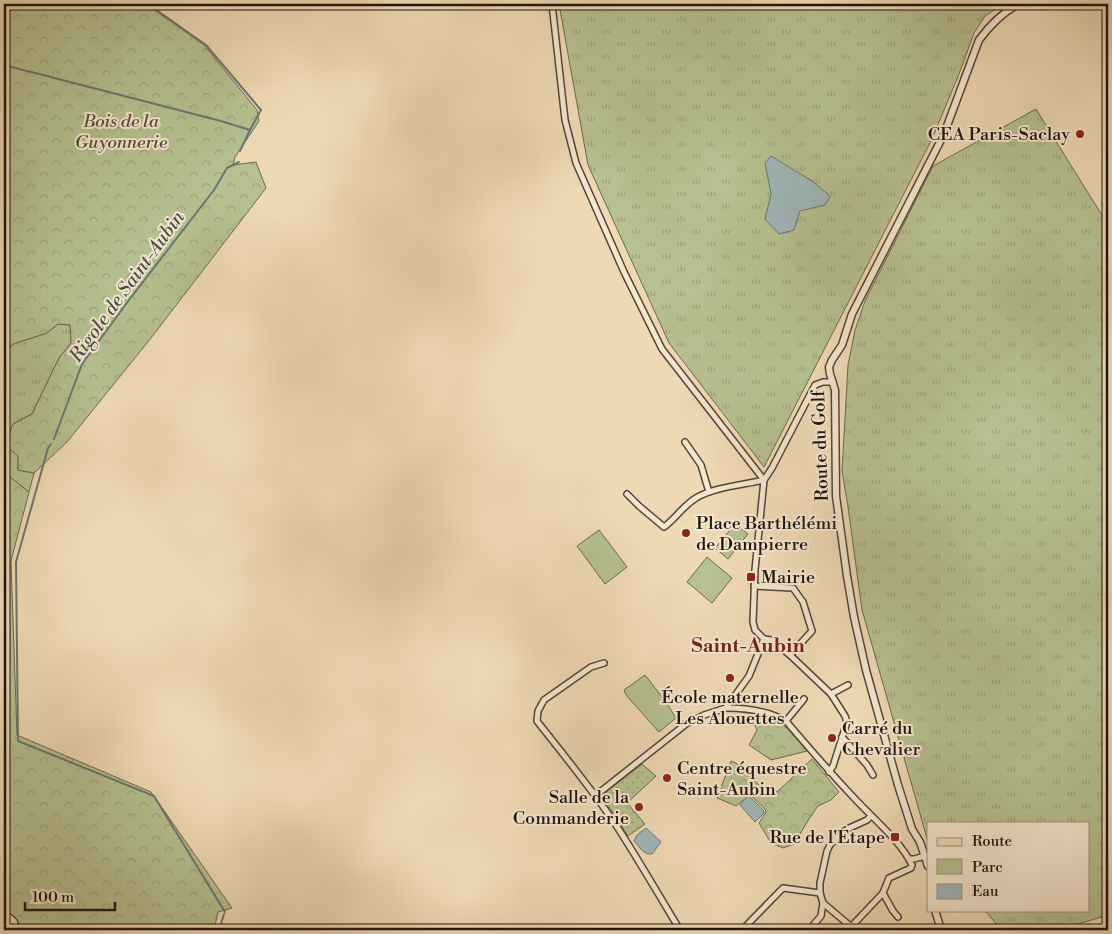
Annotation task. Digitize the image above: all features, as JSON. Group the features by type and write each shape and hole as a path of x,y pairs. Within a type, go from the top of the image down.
{"main road":[{"path":"4,914 12,921 17,930"}],"street":[{"path":"552,4 565,120 576,162 624,272 662,349 764,480"},
{"name":"Route du Golf","path":"927,863 920,842 912,829 898,784 868,678 854,617 846,576 836,496 835,390 829,367 842,345 852,314 944,134 980,40 998,18 1018,4"},
{"path":"829,772 833,766 842,738 847,722 846,718 831,694 790,655 771,640 764,639 755,630 753,622 754,586 764,480 815,385 822,382 833,382"},
{"path":"685,442 701,465 709,492"},
{"path":"627,494 664,527 694,499 709,492 764,480"},
{"path":"754,586 793,588 803,602 812,631 790,655"},
{"path":"726,708 749,676 764,639"},
{"path":"604,664 591,667 544,700 538,711 537,721 595,796 636,857 680,930"},
{"path":"831,694 848,685"},
{"path":"786,721 804,699"},
{"path":"595,796 686,724 704,715 726,708 753,710 778,716 786,721 829,772 894,839 910,859 912,865 912,868 889,878 883,893 851,929 823,903"},
{"path":"842,738 867,765 872,774"},
{"path":"809,930 821,916 823,903 820,894 820,883 823,863 830,845 845,830 867,820 871,816"},
{"path":"910,859 925,856"},
{"path":"742,930 783,888 820,894"},
{"path":"883,893 898,917"},
{"path":"936,912 941,930"}],"green space":[{"name":"Bois de la Guyonnerie","path":"4,4 146,4 204,45 257,110 259,121 235,157 233,165 256,162 266,188 151,338 67,442 34,473 18,470 18,456 5,445 13,424 32,414 59,358 71,343 70,325 58,324 47,333 13,344 4,355"},
{"path":"559,4 1004,4 985,16 974,33 932,139 764,467 669,343 588,165"},
{"path":"1036,109 1108,225 1108,915 1058,930 1042,930 1039,924 1012,930 1002,930 986,912 1090,912 1090,822 927,822 927,838 862,610 842,471 848,365 855,330 865,301 933,166"},
{"path":"58,324 70,325 71,343 59,358 32,414 13,424 18,456 18,470 34,473 29,492 10,477 4,476 4,355 13,344 47,333"},
{"path":"4,476 10,477 29,492 11,561 17,735 151,792 232,908 218,912 214,930 4,930"},
{"path":"735,524 748,534 728,559 715,548"},
{"path":"599,530 627,567 605,584 577,546"},
{"path":"707,557 732,578 712,603 687,582"},
{"path":"645,675 676,718 659,732 626,695 624,690"},
{"path":"750,715 781,723 807,751 771,760 749,745 757,730"},
{"path":"812,759 839,792 831,800 818,806 794,844 783,848 771,843 759,823 766,812 765,809 750,795 736,806 717,798 731,761 736,763 759,785 777,792"},
{"path":"642,764 656,776 627,803 645,824 628,836 602,796"}],"water":[{"path":"771,156 812,181 830,196 825,205 800,211 794,230 779,234 765,219 771,194 765,163"},
{"path":"749,796 764,813 755,822 740,805"},
{"path":"646,828 661,842 652,854 644,852 634,841 637,835"}],"waterway":[{"name":"Rigole de Saint-Aubin","path":"148,4 206,45 261,110 240,151"},
{"path":"4,65 250,130"},
{"name":"Rigole de Saint-Aubin","path":"54,439 82,364 214,190 227,168 239,162"},
{"name":"Rigole de Saint-Aubin","path":"51,444 48,448 16,562 18,741 154,796 225,912"},
{"name":"Rigole de Saint-Aubin","path":"219,930 224,914"}],"place":[{"name":"CEA Paris-Saclay","path":"1080,134"},
{"name":"Place Barthélémi de Dampierre","path":"686,533"},
{"name":"Mairie","path":"751,577"},
{"name":"École maternelle Les Alouettes","path":"730,678"},
{"name":"Carré du Chevalier","path":"832,738"},
{"name":"Centre équestre Saint-Aubin","path":"667,778"},
{"name":"Salle de la Commanderie","path":"639,807"},
{"name":"Rue de l'Étape","path":"895,837"}],"district":[{"name":"Saint-Aubin","path":"748,645"}]}
